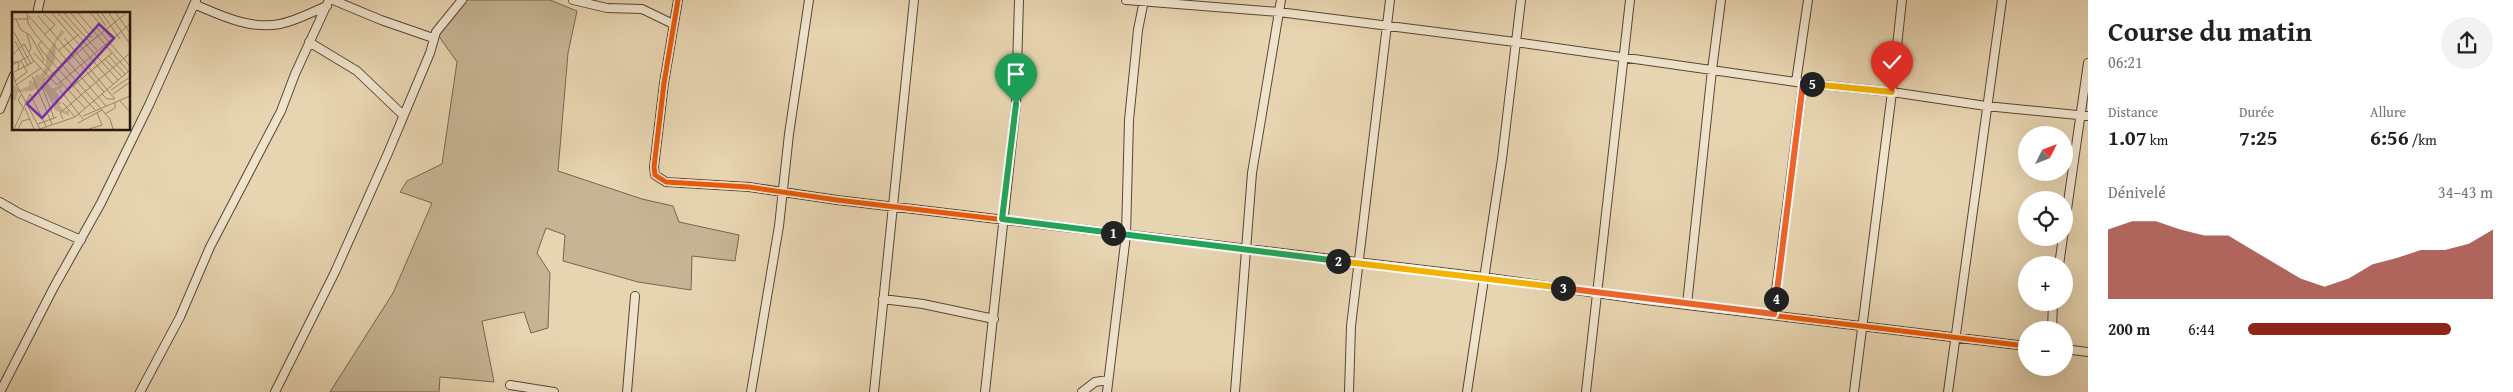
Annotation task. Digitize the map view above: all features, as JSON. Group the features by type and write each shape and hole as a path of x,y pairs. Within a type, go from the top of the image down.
{"street":[{"path":"275,392 335,272 430,53 433,38 462,0"},
{"path":"573,0 607,8 642,9 673,24"},
{"path":"678,0 664,83 654,175 666,182 722,184 1358,264 1484,277 1861,327 2018,345"},
{"path":"751,392 773,266 810,0"},
{"path":"874,392 914,0"},
{"path":"986,392 1002,219 1011,161 1018,75 1019,0"},
{"path":"1126,0 1279,12 1516,42 1800,82 1892,92 1986,106 2084,116"},
{"path":"1228,392 1235,388 1252,174 1281,0"},
{"path":"1349,392 1351,326 1390,0"},
{"path":"1467,392 1502,159 1521,0"},
{"path":"1586,392 1630,0"},
{"path":"1687,304 1721,0"},
{"path":"1774,314 1808,0"},
{"path":"1854,392 1902,0"},
{"path":"1948,392 2002,0"},
{"path":"1107,392 1126,235 1129,120 1138,30 1144,1"},
{"path":"0,392 54,287 81,240 149,105 195,2 228,19 268,25 293,20 329,2 433,38"},
{"path":"140,392 180,317 214,238 280,110 309,42 329,2"},
{"path":"309,42 357,71 404,114"},
{"path":"2061,256 2084,116 2088,63"},
{"path":"0,109 3,97 12,79"},
{"path":"0,202 19,213 81,240"},
{"path":"627,392 636,296"},
{"path":"883,299 923,304 994,319"},
{"path":"2073,350 2088,352"},
{"path":"1082,392 1095,382 1108,380"},
{"path":"510,385 554,392"}],"shaded area":[{"path":"462,0 550,0 577,11 568,53 558,171 642,199 673,206 679,222 739,235 735,261 692,256 691,290 638,282 563,261 565,235 546,228 537,253 550,273 548,328 531,333 524,312 482,321 494,382 440,377 439,392 330,392 393,293 432,203 400,192 407,181 442,164 457,62 438,35"}],"cycle path":[{"path":"678,0 664,83 654,167 655,175 666,182 749,187 837,200 1483,277 1646,300 2018,345"}],"route":[{"path":"1016,104 1011,161 1002,219 1774,314 1798,135 1803,83 1892,92"}]}
